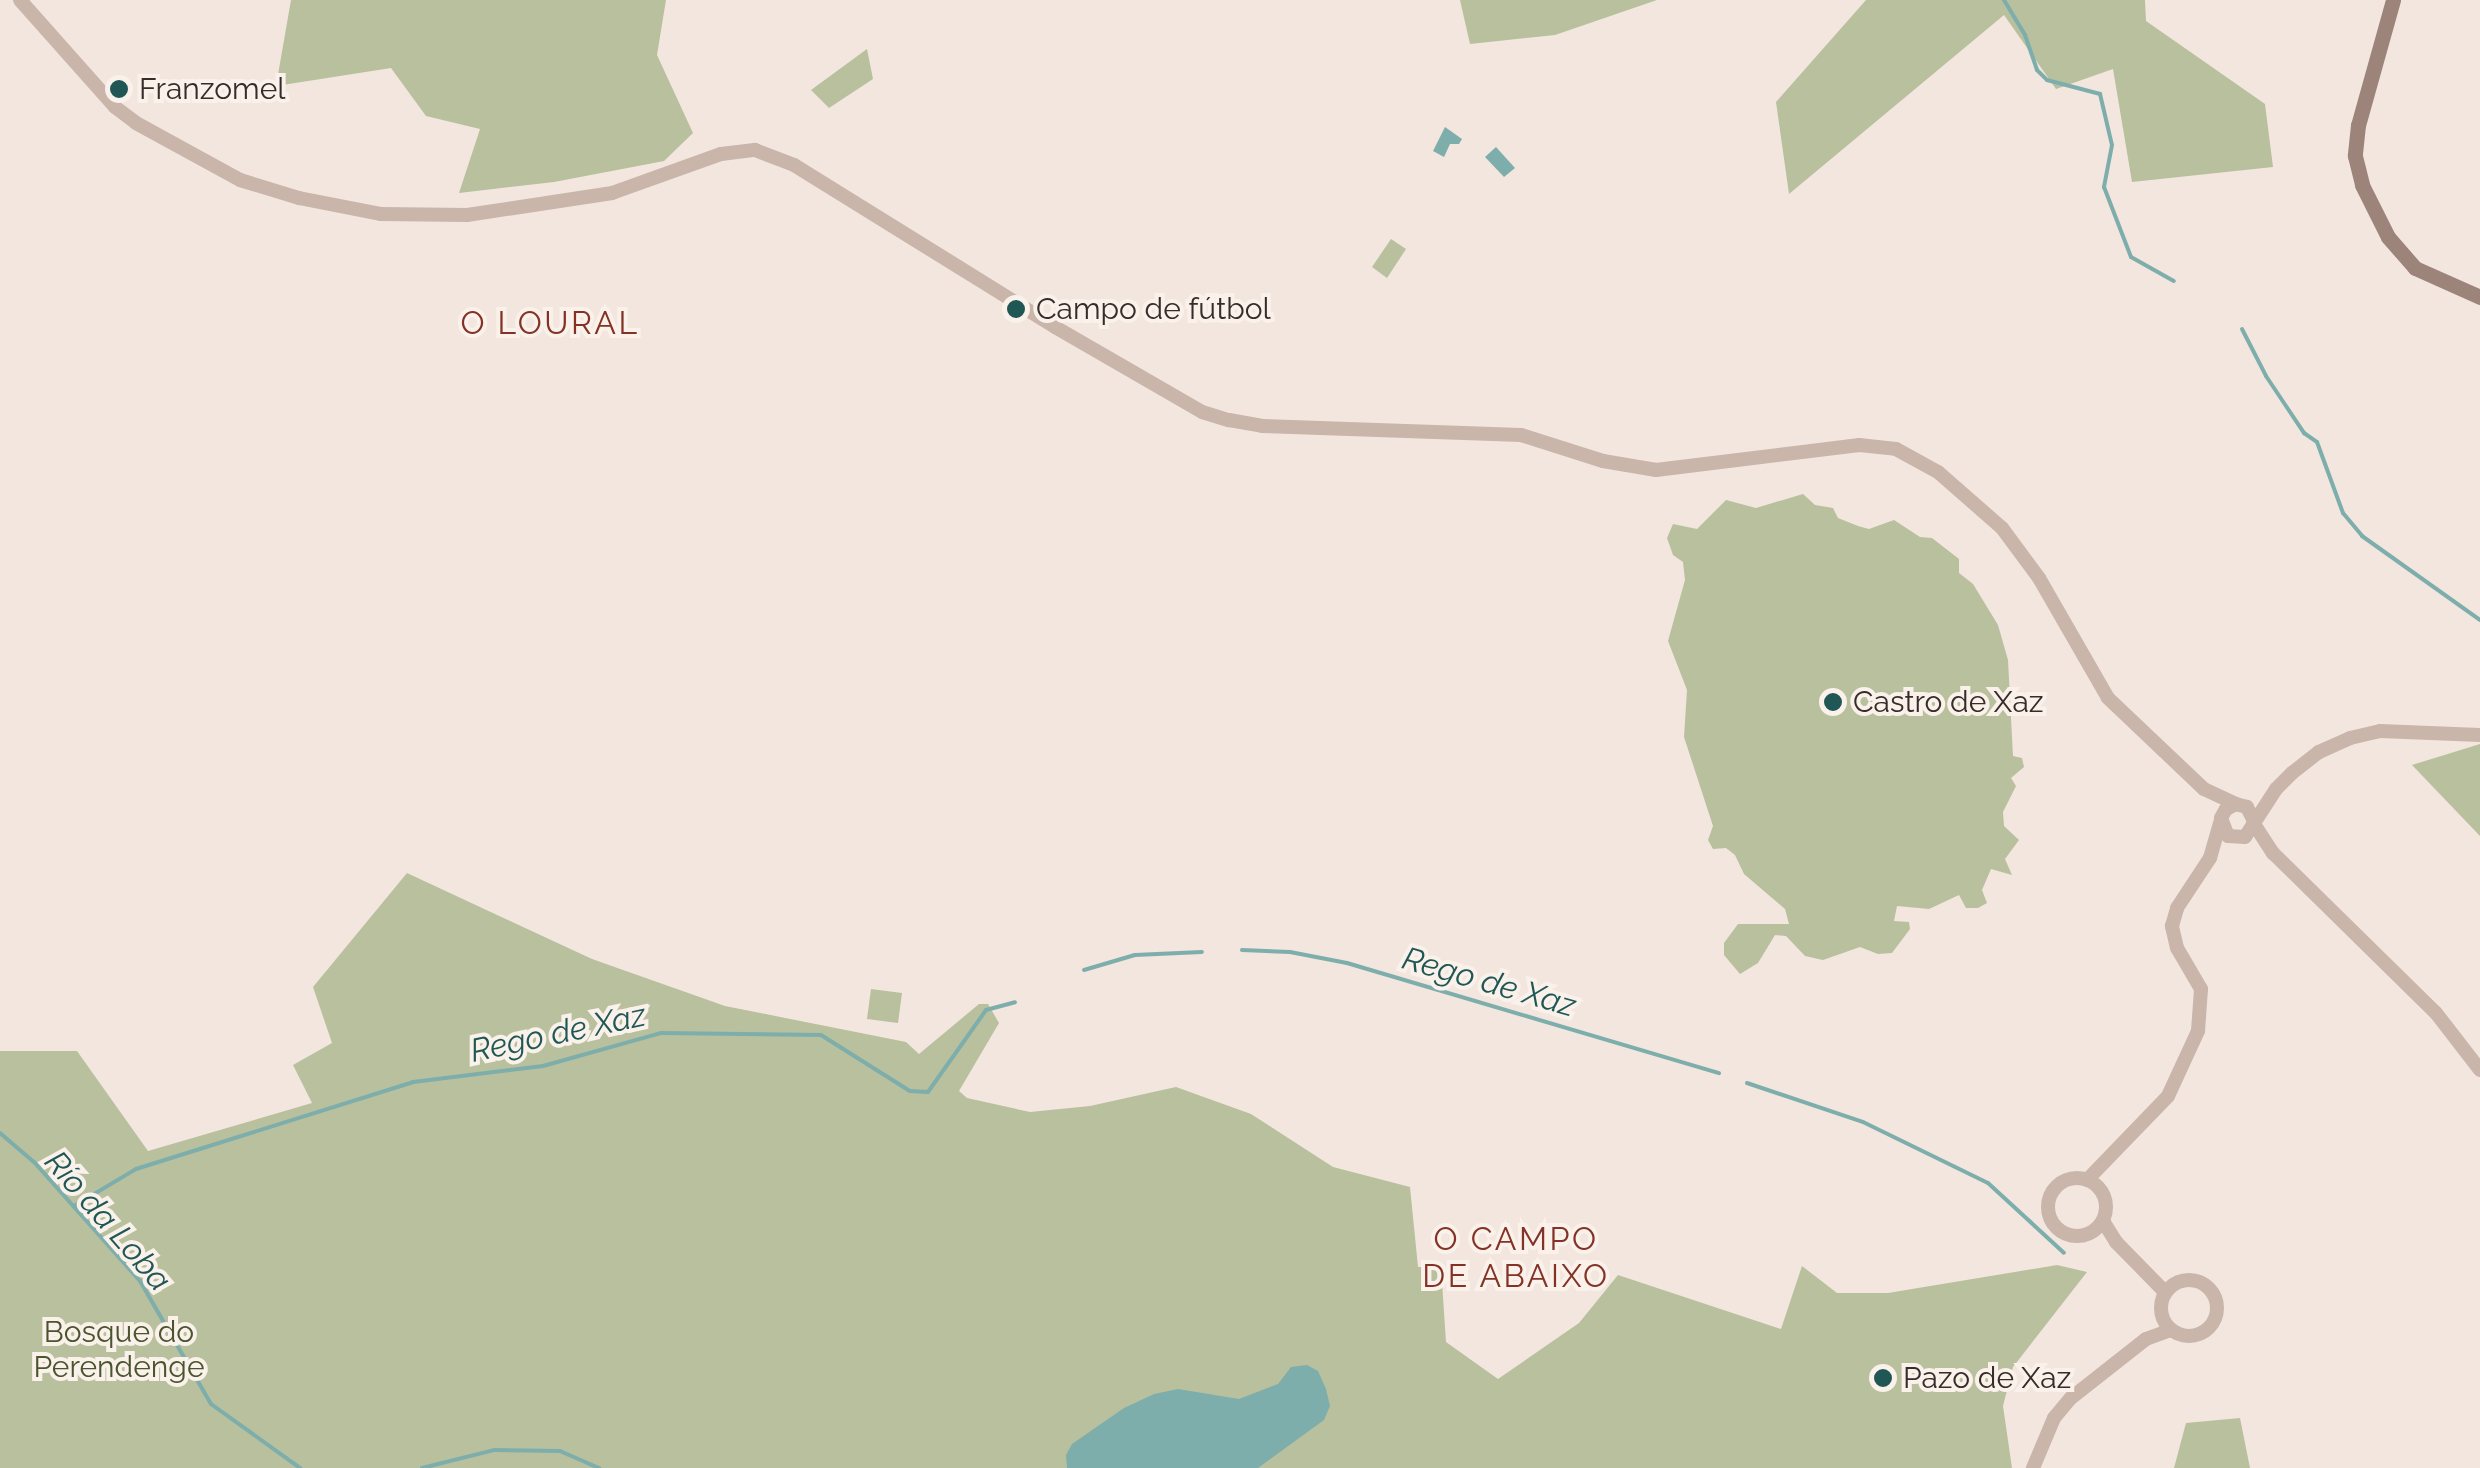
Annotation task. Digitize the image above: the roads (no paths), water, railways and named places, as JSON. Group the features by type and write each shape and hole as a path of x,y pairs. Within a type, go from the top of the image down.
{"main road":[{"path":"2393,0 2358,125 2356,156 2362,185 2388,237 2415,268 2480,297"}],"street":[{"path":"20,0 115,107 136,123 240,180 300,198 381,214 467,214 624,190 721,154 755,150 794,165 1055,327 1202,412 1229,420 1262,426 1521,436 1602,461 1656,470 1859,445 1896,448 1938,472 2002,528 2039,578 2108,698 2204,788 2239,805 2273,853 2436,1013 2480,1070"},
{"path":"2087,1180 2168,1096 2198,1032 2202,989 2177,948 2172,926 2177,908 2210,858 2226,809 2276,789 2320,752 2350,738 2380,731 2480,735"},
{"path":"2204,788 2228,836 2273,853"},
{"path":"2210,858 2240,838 2276,789"},
{"path":"2097,1227 2106,1208 2100,1189 2110,1159"},
{"path":"2100,1189 2087,1180 2075,1178 2058,1184 2047,1209 2049,1219 2063,1234 2097,1227 2170,1288"},
{"path":"2162,1317 2182,1336 2201,1334 2217,1312 2208,1287 2192,1279 2170,1288"},
{"path":"2032,1468 2054,1418 2072,1398 2146,1339 2162,1317 2170,1288"},
{"path":"2146,1339 2172,1330"}],"water":[{"path":"1445,127 1462,139 1459,144 1450,144 1444,157 1433,151"},
{"path":"1496,147 1515,168 1504,177 1485,157"},
{"path":"1307,1365 1318,1371 1326,1389 1330,1406 1324,1420 1258,1468 1067,1468 1066,1455 1072,1444 1124,1408 1154,1394 1178,1389 1239,1399 1278,1384 1291,1367"}],"waterway":[{"path":"2004,0 2025,35 2037,70 2047,80 2100,94 2112,145 2104,187 2131,257 2174,281"},
{"path":"2242,329 2266,376 2304,433 2317,442 2343,513 2362,536 2480,620"},
{"name":"Rego de Xaz","path":"1242,950 1290,952 1347,963 1719,1073"},
{"name":"Rego de Xaz","path":"1084,970 1135,955 1202,952"},
{"name":"Rego de Xaz","path":"74,1206 136,1169 413,1082 543,1066 661,1033 821,1035 910,1091 928,1092 986,1010 1015,1002"},
{"name":"Rego de Xaz","path":"1747,1083 1863,1122 1988,1183 2064,1253"},
{"name":"Río da Loba","path":"0,1133 34,1162 140,1281 211,1404 300,1468"},
{"name":"Río da Loba","path":"422,1468 494,1450 560,1451 599,1468"}],"place":[{"name":"Franzomel","path":"119,89"},
{"name":"Campo de fútbol","path":"1016,309"},
{"name":"Castro de Xaz","path":"1833,702"},
{"name":"Pazo de Xaz","path":"1883,1378"}],"district":[{"name":"O LOURAL","path":"550,323"},
{"name":"O CAMPO DE ABAIXO","path":"1516,1258"}],"park label":[{"name":"Bosque do Perendenge","path":"119,1349"}]}
